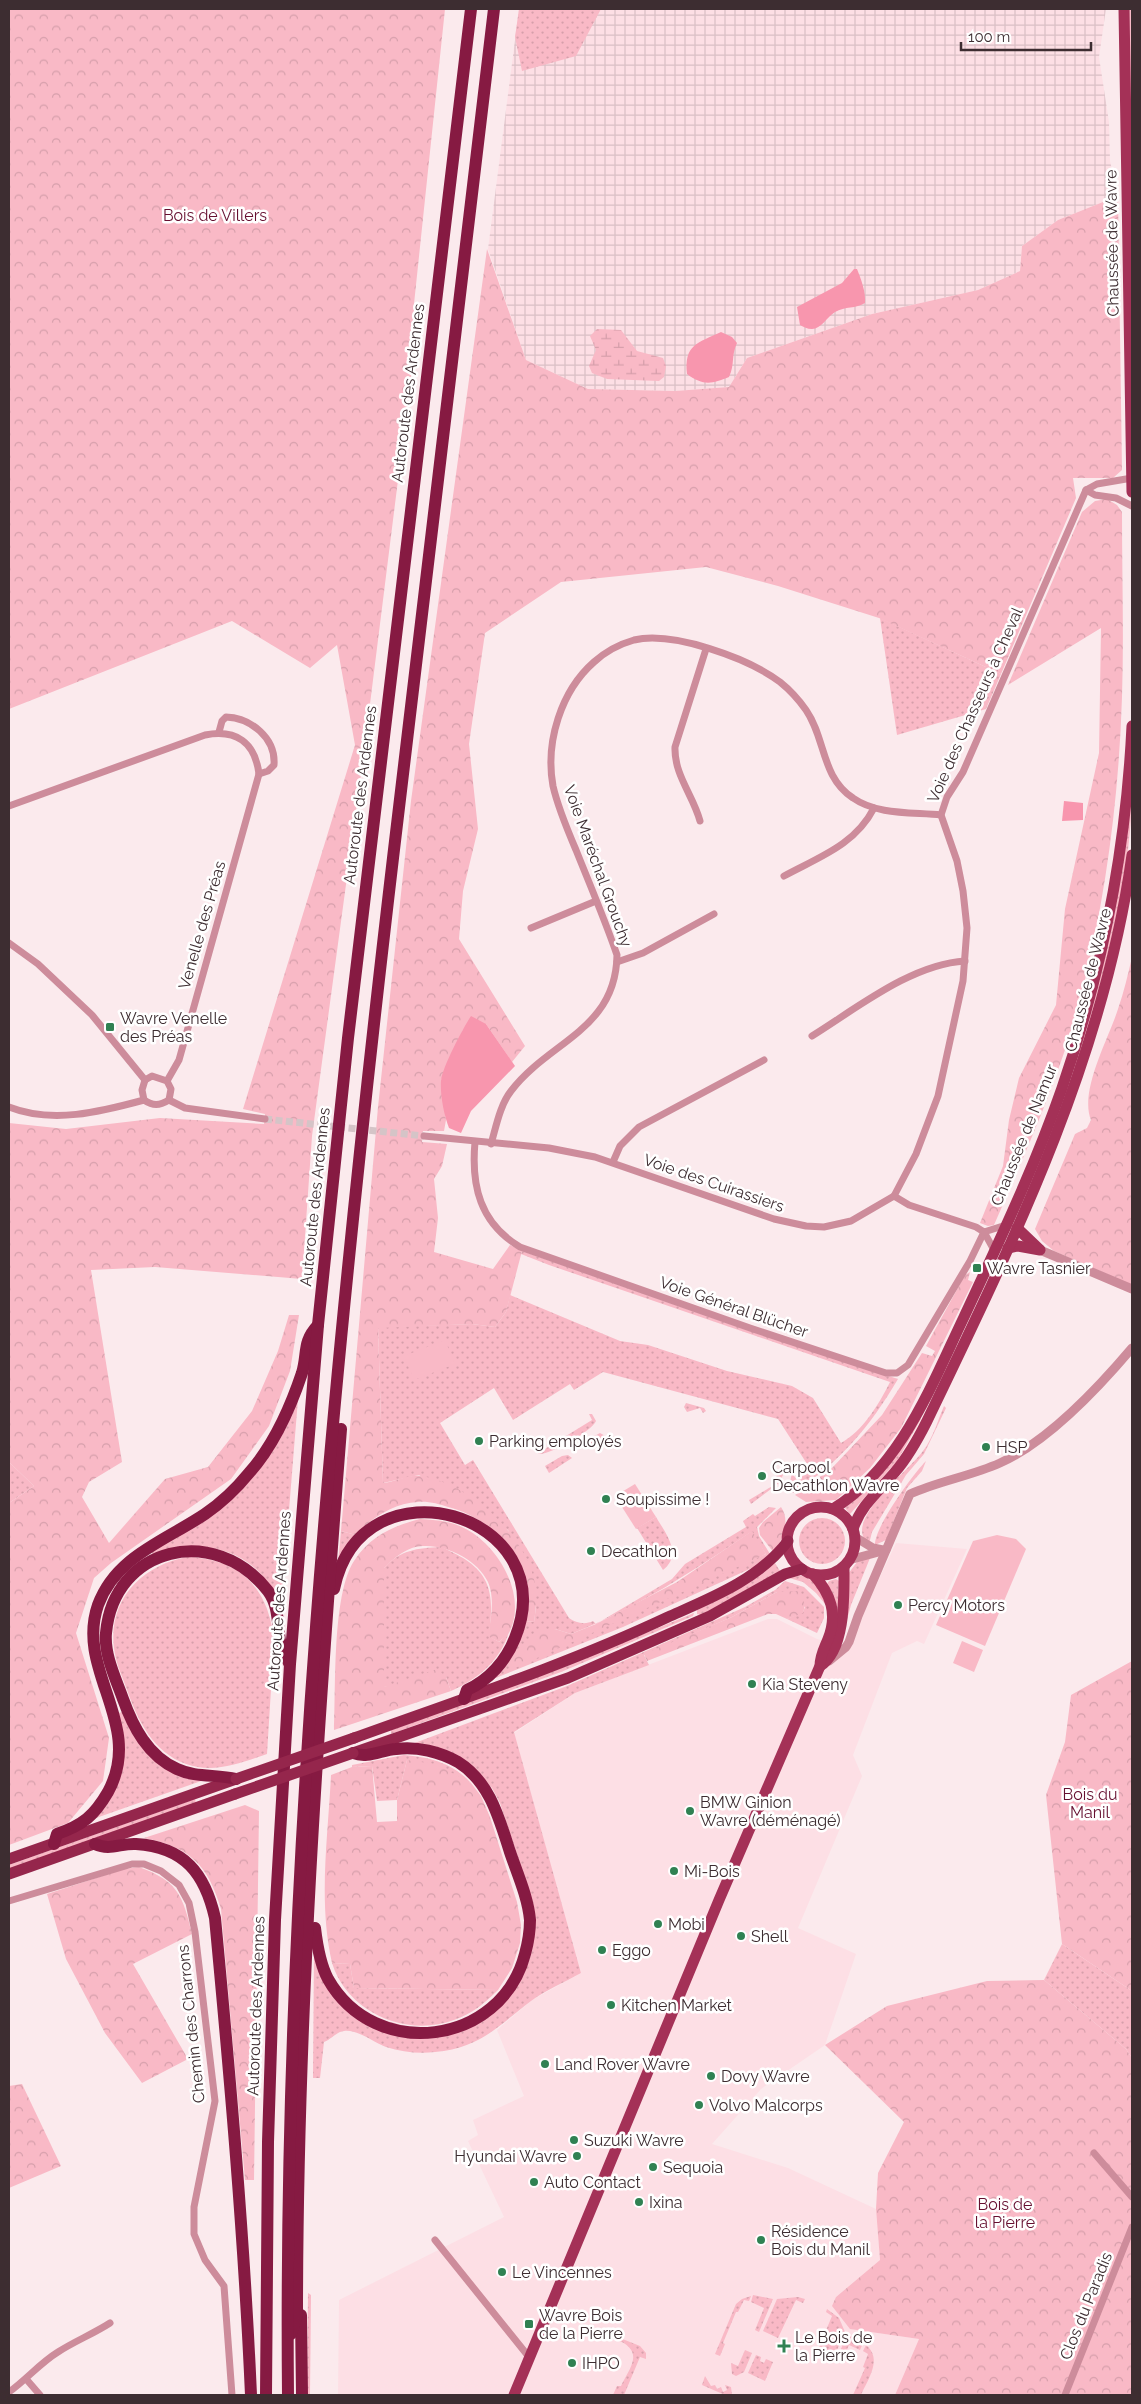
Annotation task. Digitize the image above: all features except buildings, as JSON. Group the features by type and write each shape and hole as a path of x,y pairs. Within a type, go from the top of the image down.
{"highway":[{"name":"Autoroute des Ardennes","path":"266,2395 268,2132 275,1920 290,1664 318,1325 354,990 471,9"},
{"path":"288,2395 287,2347 291,2111 304,1797 318,1585 370,1050 494,9"},
{"path":"287,2347 297,2315 300,2108 317,1755 327,1608 352,1312 346,1285"},
{"path":"54,1844 57,1834 79,1826 100,1807 112,1784 118,1760 120,1740 117,1726 94,1649 93,1627 105,1590 120,1568 139,1553 204,1514 230,1495 250,1472 271,1443 285,1419 302,1371 308,1335 318,1325"},
{"path":"327,1608 341,1568 353,1546 366,1532 385,1521 406,1513 430,1511 452,1514 472,1522 489,1532 512,1563 520,1580 522,1605 518,1629 510,1649 497,1668 479,1685 467,1690 464,1699"},
{"path":"9,1860 464,1699 584,1654 723,1592 773,1560 788,1541"},
{"path":"236,1779 223,1776 209,1777 177,1770 154,1754 137,1732 109,1660 106,1634 114,1605 121,1590 138,1570 160,1556 184,1550 209,1552 233,1559 254,1574 270,1593 278,1616 281,1647 290,1664"},
{"path":"9,1874 568,1678 710,1616 785,1574 802,1569"},
{"path":"317,1755 321,1770 315,1921 317,1946 328,1979 341,1997 373,2022 393,2029 418,2033 440,2032 460,2027 479,2018 504,1996 515,1981 528,1942 530,1920 526,1901 497,1813 489,1794 477,1779 459,1763 439,1753 420,1749 397,1748 362,1756 352,1753"},
{"path":"95,1844 104,1848 135,1844 162,1848 184,1859 200,1876 210,1895 215,1918 231,2084 246,2288 251,2395"},
{"path":"300,2108 304,2127 302,2395"}],"main road":[{"name":"Chaussée de Wavre","path":"1124,9 1132,478"},
{"path":"1132,478 1132,492"},
{"name":"Chaussée de Namur","path":"514,2395 719,1900 840,1627 847,1564 855,1545 854,1533 861,1509 896,1471 916,1441 1008,1248 1011,1227 1062,1089 1097,968 1121,843 1132,726"},
{"name":"Chaussée de Wavre","path":"1055,1138 1096,1023 1115,948 1132,856"},
{"name":"Chaussée de Namur","path":"833,1509 873,1475 901,1441 933,1380 994,1250 1011,1227 1055,1138"},
{"path":"1011,1227 1040,1250"},
{"path":"1008,1248 1018,1246 1040,1250"},
{"path":"802,1569 790,1554 788,1541 791,1526 800,1515 812,1509 833,1509 842,1514 854,1533"},
{"path":"813,1574 825,1575 847,1564"},
{"name":"Chaussée de Namur","path":"802,1569 813,1574 828,1592 833,1608 832,1628 820,1657 824,1663"}],"street":[{"path":"1086,490 1096,484 1132,478"},
{"path":"1086,490 1095,494 1116,498 1132,506"},
{"name":"Voie des Chasseurs à Cheval","path":"894,1196 916,1154 938,1096 950,1048 965,961 967,928 963,891 957,861 941,815 947,797 970,756 1086,490"},
{"name":"Voie Maréchal Grouchy","path":"490,1144 509,1092 527,1073 594,1019 612,988 617,962 613,944 562,817 553,786 551,755 562,707 572,689 591,665 605,653 634,640 658,638 706,649 760,670 786,687 812,720 826,766 836,783 853,798 874,808 941,815"},
{"path":"700,821 695,804 679,774 675,756 677,742 706,649"},
{"name":"Venelle des Préas","path":"9,806 219,732 222,721 226,717 237,718 262,733 275,754 274,765 268,771 259,774 179,1060 167,1081"},
{"path":"219,732 232,734 250,747 258,763 259,774"},
{"path":"784,876 852,838 874,808"},
{"path":"531,928 596,901"},
{"path":"617,962 643,953 714,914"},
{"path":"9,943 38,964 92,1015 145,1080"},
{"path":"812,1036 917,972 945,962 965,961"},
{"path":"613,1162 620,1146 639,1127 764,1060"},
{"path":"144,1100 142,1090 145,1080 152,1076 167,1081 171,1089 169,1100"},
{"path":"9,1107 43,1116 65,1116 113,1108 144,1100 153,1105 160,1105 169,1100"},
{"path":"169,1100 185,1108 265,1119"},
{"name":"Voie des Cuirassiers","path":"424,1136 490,1144 549,1148 613,1162 774,1219 806,1226 824,1227 851,1221 894,1196"},
{"name":"Voie Général Blücher","path":"475,1142 475,1184 480,1203 497,1230 520,1247 750,1328 886,1373 897,1373 908,1365 970,1261 984,1232"},
{"path":"894,1196 910,1205 967,1223 984,1232 994,1250"},
{"path":"984,1232 1011,1227"},
{"path":"1040,1250 1132,1289"},
{"path":"824,1663 840,1653 849,1642 858,1616 910,1494 1002,1462 1033,1444 1106,1379 1132,1348"},
{"path":"854,1533 861,1543 873,1548 886,1550"},
{"path":"847,1564 886,1550"},
{"name":"Chemin des Charrons","path":"9,1901 132,1864 144,1864 161,1871 179,1885 189,1903 195,1932 215,2101 194,2207 194,2234 206,2260 224,2286 232,2395"},
{"path":"1094,2153 1132,2198"},
{"name":"Clos du Paradis","path":"1065,2395 1132,2227"},
{"path":"435,2240 529,2357"},
{"path":"9,2392 27,2380 55,2353 95,2333 110,2323"},
{"path":"27,2380 40,2395"}],"shaded area":[{"path":"519,9 1106,9 1099,57 1109,122 1110,161 1118,196 1058,220 1022,246 1020,271 978,290 872,314 747,358 729,387 675,391 588,389 526,360 488,249"},
{"path":"854,269 857,269 862,281 865,303 835,312 815,328 809,329 800,325 797,307 842,283"},
{"path":"721,332 732,337 737,343 729,377 708,383 698,381 687,374 690,351 699,342"},
{"path":"1064,801 1083,803 1083,820 1062,821"},
{"path":"471,1016 486,1024 515,1066 471,1111 461,1133 449,1128 443,1105 441,1081 458,1038"},
{"path":"896,1543 967,1549 924,1644 917,1641 892,1653 853,1755 862,1776 798,1928 856,1954 825,2045 761,2089 712,2144 788,2168 876,2209 880,2260 836,2297 851,2329 919,2339 895,2395 338,2395 339,2300 504,2217 468,2141 478,2135 473,2120 524,2096 497,2030 532,2000 581,1973 514,1733 575,1693 768,1619 777,1619 817,1639 847,1647"}],"green space":[{"name":"Bois de Villers","path":"9,9 445,9 414,304 414,352 365,744 312,1136 302,1279 155,1267 91,1270 122,1462 89,1482 82,1497 109,1543 165,1479 208,1467 252,1411 278,1351 289,1315 299,1315 290,1371 269,1426 231,1479 111,1563 94,1578 76,1633 109,1738 103,1781 68,1823 9,1845 9,1503 34,1486 9,1462 9,1123 66,1129 160,1118 264,1124 265,1114 243,1109 355,745 337,645 310,668 232,621 9,709"},
{"path":"519,9 601,9 576,56 522,71 515,37"},
{"path":"1129,9 1132,9 1132,215"},
{"path":"1118,196 1122,470 1113,478 1073,478 1076,498 1001,674 879,618 778,586 706,567 561,582 485,633 469,744 478,829 463,891 459,939 525,1046 512,1062 486,1024 463,1030 441,1080 446,1120 444,1131 423,1131 422,1142 447,1144 442,1166 434,1179 438,1218 434,1252 493,1269 510,1245 522,1251 506,1312 495,1327 472,1324 378,1328 383,1483 416,1476 439,1481 458,1489 493,1515 521,1548 530,1566 536,1589 534,1622 525,1621 527,1601 524,1582 518,1565 509,1549 483,1523 466,1513 433,1503 409,1503 384,1512 356,1535 341,1531 378,1107 411,801 487,249 526,360 588,389 675,391 729,387 747,358 872,314 978,290 1020,271 1022,246 1058,220"},
{"path":"597,329 621,330 637,351 663,358 666,366 664,377 659,381 607,379 592,373 589,366 596,350 590,336"},
{"path":"1107,499 1117,505 1122,512 1123,651 1118,771 1104,883 1098,919 1074,1022 1054,1081 1019,1168 994,1225 988,1226 980,1223 1003,1166 1009,1120 1019,1078 1056,1005 1065,909 1099,753 1101,628 1008,685 1082,512 1095,501"},
{"path":"880,618 1001,674 986,709 897,735"},
{"path":"1132,788 1127,858 1114,931 1074,1070"},
{"path":"1132,957 1132,1285 1054,1251 1042,1241 1035,1229 1075,1134 1087,1128 1091,1120 1088,1108 1092,1080 1120,1003"},
{"path":"522,1251 747,1330 898,1379 876,1413 852,1443 825,1469 793,1493 790,1482 792,1473 797,1480 811,1470 778,1419 603,1372 574,1390 570,1384 513,1420 494,1388 440,1423 465,1465 473,1460 569,1618 581,1623 593,1621 596,1624 571,1634 555,1629 507,1665 766,1554 751,1532 664,1588 601,1621 672,1579 685,1564 746,1527 743,1521 753,1514 755,1516 769,1507 776,1508 757,1527 759,1536 770,1554 754,1567 623,1627 493,1679 520,1638 525,1621 534,1622 536,1607 508,1530 419,1475 383,1483 378,1327 472,1324 495,1327 506,1312 510,1295 620,1341 648,1345 727,1371 792,1386 813,1398 841,1443 863,1424 881,1399 890,1382 521,1254"},
{"path":"970,1272 968,1280 973,1282 901,1428 870,1468 836,1500 806,1502 795,1495 832,1468 882,1415 922,1353 932,1356 935,1351 926,1346 965,1275"},
{"path":"445,1340 455,1364 414,1380 404,1356"},
{"path":"298,1399 281,1609 267,1582 257,1570 244,1560 230,1553 200,1547 184,1547 153,1555 151,1550 215,1511"},
{"path":"686,1403 704,1408 706,1411 703,1413 700,1408 687,1412 684,1407"},
{"path":"944,1406 946,1408 924,1454 906,1475 872,1532 869,1544 862,1534 863,1523 870,1510 880,1496 916,1460 927,1446"},
{"path":"589,1414 592,1414 596,1421 587,1431 552,1451 539,1454 534,1451 536,1447 540,1452 592,1420"},
{"path":"919,1418 921,1419 897,1461 850,1514 845,1508 887,1467 904,1444"},
{"path":"600,1433 607,1437 591,1446 587,1440"},
{"path":"568,1455 572,1458 549,1473 545,1466 562,1456"},
{"path":"926,1461 922,1471 907,1488 886,1540 875,1545 876,1537 887,1514 912,1477"},
{"path":"9,1462 34,1486 9,1503"},
{"path":"785,1471 779,1483 751,1504 749,1500 779,1482 776,1476"},
{"path":"635,1484 656,1517 636,1529 615,1496"},
{"path":"781,1507 784,1512 785,1524 780,1542 774,1553 760,1535 759,1528 763,1522"},
{"path":"656,1517 668,1537 672,1551 669,1564 663,1570 637,1528"},
{"path":"822,1518 835,1522 841,1528 845,1541 841,1554 835,1560 822,1564 809,1560 803,1554 799,1541 803,1528 809,1522"},
{"path":"420,1519 444,1521 461,1526 489,1547 506,1572 512,1587 515,1602 514,1617 510,1631 499,1642 488,1636 492,1609 490,1588 482,1573 466,1558 433,1546 412,1548 404,1552 384,1568 384,1687 437,1669 446,1677 451,1691 334,1730 336,1642 342,1596 347,1576 354,1561 367,1545 391,1529"},
{"path":"341,1531 356,1535 338,1563"},
{"path":"752,1531 766,1554 515,1668 507,1665 536,1631 555,1629 571,1634 596,1624 677,1582"},
{"path":"997,1535 1016,1539 1026,1549 985,1646 936,1625 973,1541"},
{"path":"441,1547 469,1562 479,1571 489,1591 491,1604 489,1636 499,1642 509,1632 505,1642 500,1652 487,1668 470,1681 451,1691 446,1677 384,1687 384,1568 396,1557 410,1551"},
{"path":"188,1557 207,1559 224,1564 238,1571 249,1581 259,1593 266,1607 274,1641 267,1754 217,1768 196,1767 186,1764 164,1752 148,1734 136,1713 115,1654 113,1636 115,1618 121,1603 130,1589 155,1568 171,1561"},
{"path":"870,1558 851,1605 842,1638 848,1574 857,1562"},
{"path":"775,1563 780,1571 701,1615 697,1614 697,1610 733,1591"},
{"path":"795,1575 807,1578 816,1584 826,1605 803,1582 789,1578"},
{"path":"836,1579 839,1581 837,1627 834,1600 827,1584 829,1581"},
{"path":"785,1581 804,1587 824,1607 824,1618 817,1633 787,1619 803,1612 805,1607 777,1592 732,1617 644,1655 649,1665 575,1693 514,1732 581,1973 537,1997 487,2035 451,2050 429,2053 404,2051 386,2047 355,2032 341,2032 324,2042 320,2078 313,2078 314,1952 349,2011 443,2036 510,1995 523,1976 531,1955 528,1888 500,1803 492,1788 477,1771 412,1744 567,1686 745,1607 775,1590"},
{"path":"798,1591 804,1602 803,1613 787,1619 776,1614 768,1614 647,1661 644,1654 732,1617 777,1592"},
{"path":"694,1613 693,1616 561,1672 391,1734 391,1730 559,1669"},
{"path":"962,1641 983,1650 974,1672 953,1663"},
{"name":"Bois du Manil","path":"1132,1661 1132,1991 1062,1944 1046,1795 1065,1742 1071,1695"},
{"path":"123,1712 138,1740 204,1780 96,1818 110,1798 118,1713"},
{"path":"404,1755 440,1762 456,1770 471,1783 407,1760 397,1800 377,1801 372,1766 352,1767 352,1765"},
{"path":"407,1760 435,1764 471,1783 481,1796 490,1817 517,1902 521,1925 520,1943 512,1968 498,1990 354,1988 350,1964 332,1963 328,1940 325,1893 331,1775 352,1767 372,1766 377,1822 397,1821 397,1800"},
{"path":"195,1799 196,1803 9,1869 9,1865"},
{"path":"245,1805 259,1811 254,2180 245,2180 221,1909 210,1881 195,1860 174,1847 144,1838"},
{"path":"139,1867 152,1872 171,1884 182,1900 192,1934 133,1964 188,2059 142,2083 105,2033 66,1959 47,1894 124,1869"},
{"path":"1062,1944 1132,1991 1132,2058 1126,2049 1044,1980"},
{"path":"332,1963 350,1964 354,1988 498,1990 478,2008 454,2020 436,2025 417,2026 398,2023 381,2017 351,1995 340,1980"},
{"name":"Bois de la Pierre","path":"1044,1980 1126,2049 1132,2058 1132,2395 895,2395 919,2339 850,2329 832,2306 836,2297 880,2260 876,2209 878,2173 904,2122 825,2045 887,2006 987,1981"},
{"path":"22,2084 61,2166 9,2188 9,2086"},
{"path":"308,2293 311,2295 310,2395 307,2395"},
{"path":"753,2295 773,2299 759,2332 755,2330 764,2308 751,2302"},
{"path":"751,2296 749,2301 744,2300 738,2312 736,2312 723,2343 725,2344 720,2356 715,2354 736,2304 742,2299"},
{"path":"798,2297 805,2299 803,2303 796,2300 778,2338 763,2331 777,2299"},
{"path":"827,2309 839,2318 845,2332 833,2359 817,2352 832,2316 826,2312"},
{"path":"605,2332 640,2346 646,2353 646,2359 640,2357 624,2395 613,2395 617,2386 621,2386 631,2366 633,2355 631,2349"},
{"path":"848,2334 863,2343 860,2350 849,2345 843,2358 838,2355"},
{"path":"866,2345 871,2351 874,2363 861,2395 853,2395 865,2368 863,2367 868,2354 863,2351"},
{"path":"745,2350 752,2353 744,2372 736,2376 732,2374 731,2363 738,2366"},
{"path":"756,2355 761,2357 760,2361 764,2363 766,2359 773,2362 765,2381 748,2373"},
{"path":"705,2376 711,2386 715,2385 717,2389 721,2387 723,2392 727,2390 725,2385 731,2387 732,2395 725,2395 702,2385"}],"tunnel":[{"path":"265,1119 424,1136"}],"place":[{"name":"Wavre Venelle des Préas","path":"110,1027"},
{"name":"Wavre Tasnier","path":"977,1268"},
{"name":"Parking employés","path":"479,1441"},
{"name":"HSP","path":"986,1447"},
{"name":"Carpool Decathlon Wavre","path":"762,1476"},
{"name":"Soupissime !","path":"606,1499"},
{"name":"Decathlon","path":"591,1551"},
{"name":"Percy Motors","path":"898,1605"},
{"name":"Kia Steveny","path":"752,1684"},
{"name":"BMW Ginion Wavre (déménagé)","path":"690,1811"},
{"name":"Mi-Bois","path":"674,1871"},
{"name":"Mobi","path":"658,1924"},
{"name":"Shell","path":"741,1936"},
{"name":"Eggo","path":"602,1950"},
{"name":"Kitchen Market","path":"611,2005"},
{"name":"Land Rover Wavre","path":"545,2064"},
{"name":"Dovy Wavre","path":"711,2076"},
{"name":"Volvo Malcorps","path":"699,2105"},
{"name":"Suzuki Wavre","path":"574,2140"},
{"name":"Hyundai Wavre","path":"577,2156"},
{"name":"Sequoia","path":"653,2167"},
{"name":"Auto Contact","path":"534,2182"},
{"name":"Ixina","path":"639,2202"},
{"name":"Résidence Bois du Manil","path":"761,2240"},
{"name":"Le Vincennes","path":"502,2272"},
{"name":"Wavre Bois de la Pierre","path":"529,2324"},
{"name":"Le Bois de la Pierre","path":"784,2346"},
{"name":"IHPO","path":"572,2363"}]}
